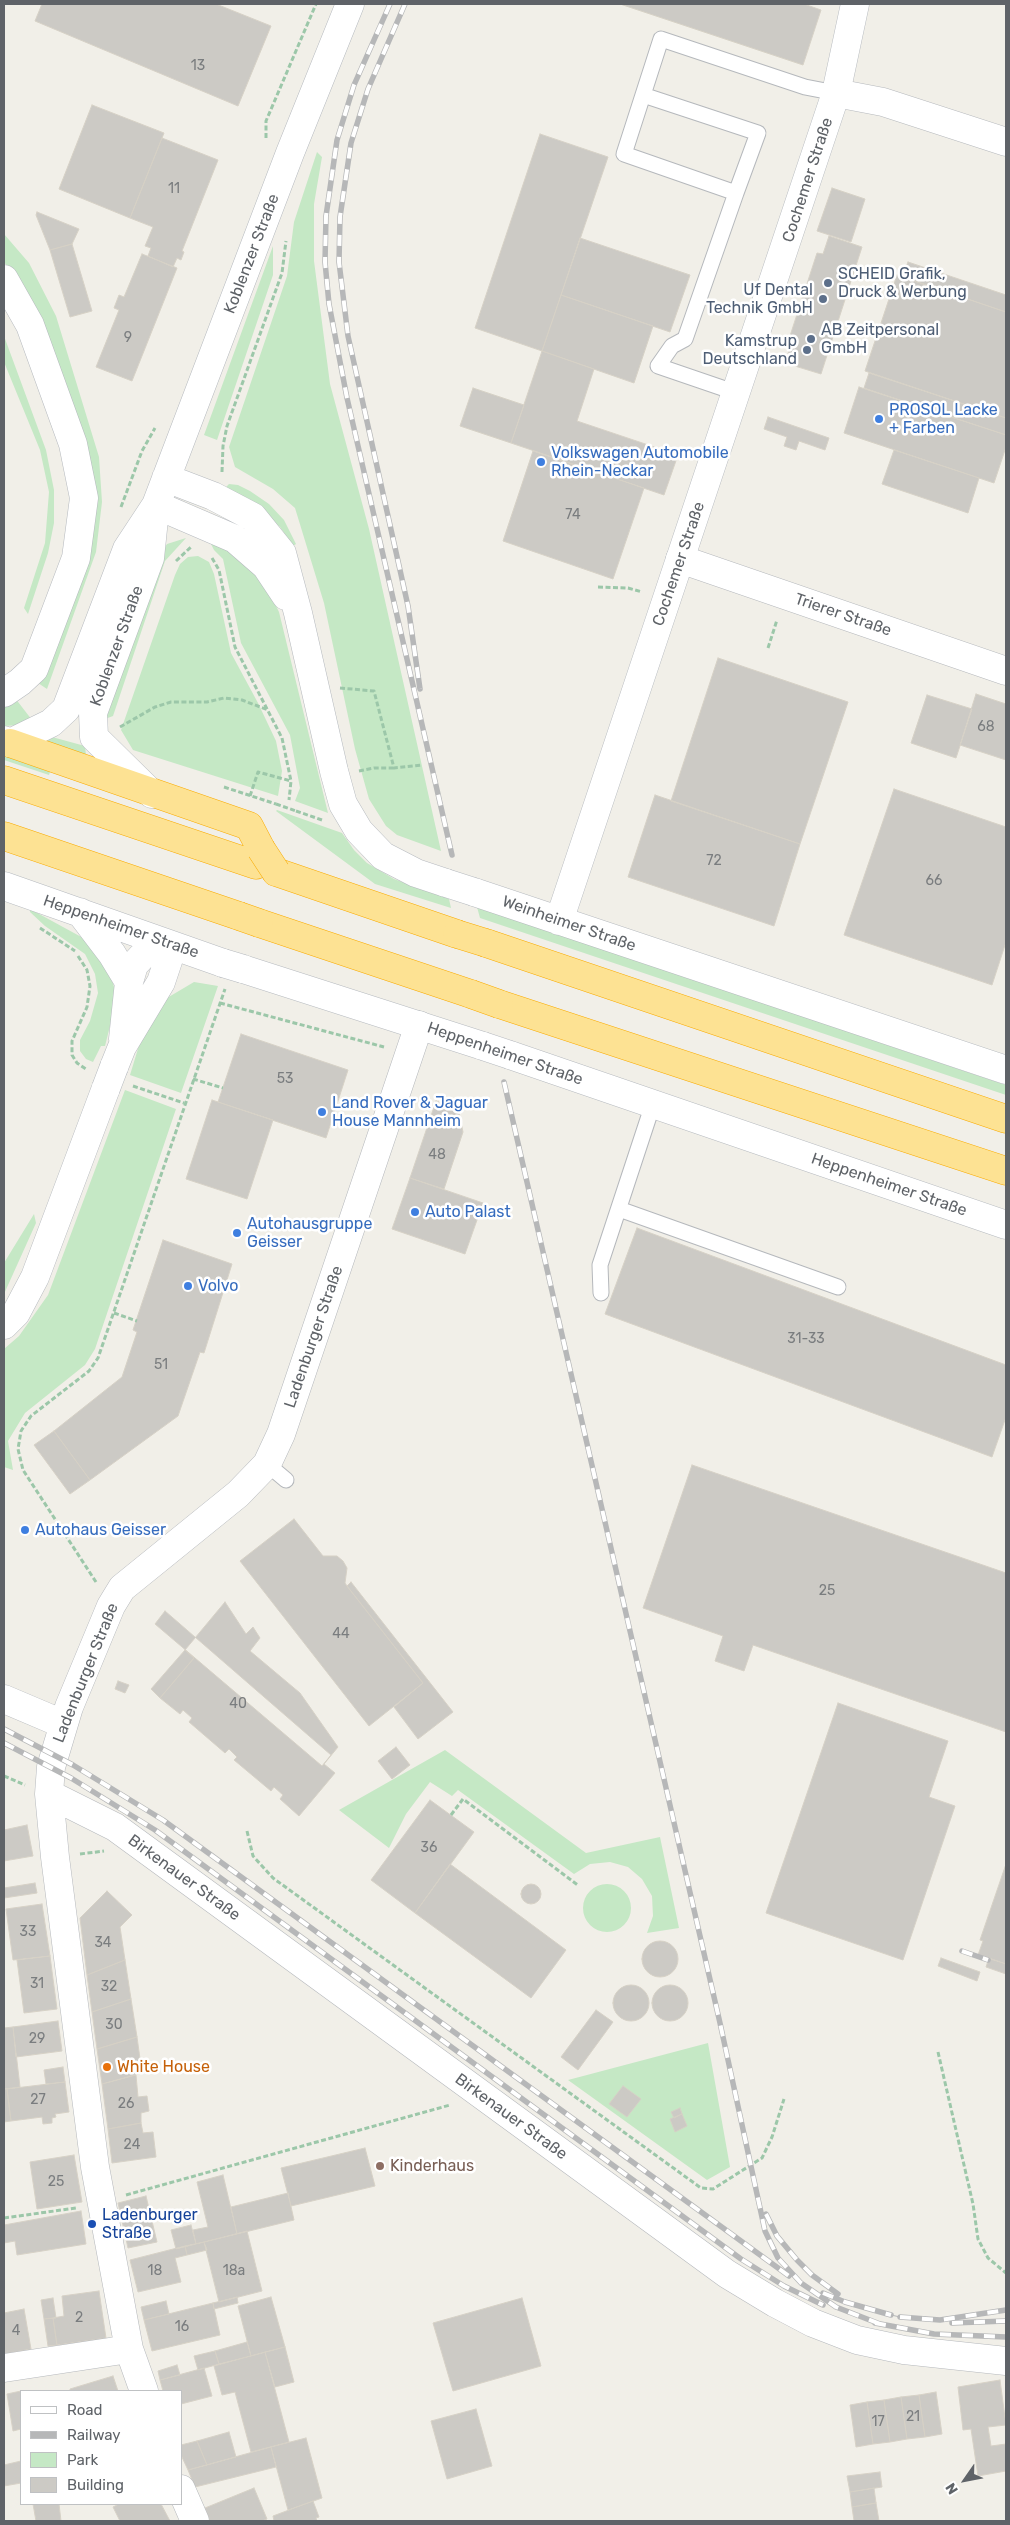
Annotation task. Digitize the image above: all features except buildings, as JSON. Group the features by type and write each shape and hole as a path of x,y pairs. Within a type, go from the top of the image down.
{"highway":[{"path":"7,742 152,794 249,826 264,862"},
{"path":"4,780 264,862 457,934 1006,1119"},
{"path":"4,836 499,1004 1006,1171"}],"street":[{"name":"Koblenzer Straße","path":"7,742 51,723 66,709 127,549 156,505 290,153 350,4"},
{"name":"Cochemer Straße","path":"558,921 737,393 836,93 855,4"},
{"path":"836,93 883,102 1006,142"},
{"path":"4,279 30,325 73,444 84,498 76,558 34,669 20,682 4,692"},
{"name":"Weinheimer Straße","path":"166,478 213,496 253,517 282,553 343,804 359,831 383,856 416,873 1006,1070"},
{"name":"Koblenzer Straße","path":"152,794 94,737 92,713 150,558 156,505"},
{"name":"Weinheimer Straße","path":"156,505 235,539 266,566 298,613"},
{"name":"Trierer Straße","path":"680,559 1006,671"},
{"name":"Heppenheimer Straße","path":"4,886 165,943 231,974 419,1025 1006,1225"},
{"path":"80,912 112,954 129,982"},
{"path":"112,1071 134,965 165,943"},
{"path":"4,1325 16,1313 35,1276 112,1071 161,982 165,943"},
{"name":"Ladenburger Straße","path":"144,2390 130,2349 100,2202 55,1857 49,1794 51,1767 63,1724 111,1606 122,1588 238,1494 276,1472 281,1434 419,1025"},
{"path":"4,1699 63,1724"},
{"name":"Birkenauer Straße","path":"49,1794 115,1827 482,2097 727,2274 813,2323 858,2340 904,2350 1006,2362"},
{"path":"4,2368 130,2349"},
{"path":"182,2491 195,2521"}],"lane":[{"path":"736,193 624,154 661,38 804,87 836,93"},
{"path":"644,95 758,133 686,339 672,346 658,366 737,393"},
{"path":"601,1293 600,1265 653,1104"},
{"path":"619,1209 838,1287"}],"path":[{"path":"266,144 266,121 316,4"},
{"path":"223,470 223,446 227,426 282,274 286,237"},
{"path":"121,508 142,452 156,427"},
{"path":"210,555 219,570 235,647 282,738 291,781 289,800"},
{"path":"336,688 374,691 394,768"},
{"path":"117,729 155,707 171,702 206,702 224,698 242,700 268,710"},
{"path":"356,771 422,765"},
{"path":"250,796 258,772 291,781"},
{"path":"222,787 296,811"},
{"path":"33,925 75,951 87,970 90,986 87,1007 72,1041 72,1055 76,1063 112,1071 184,1103"},
{"path":"94,1579 23,1470 18,1449 21,1432 31,1416 89,1371 98,1358 184,1103 231,974"},
{"path":"220,1003 386,1047 383,1056"},
{"path":"193,1079 223,1088"},
{"path":"113,1313 137,1321"},
{"path":"451,1815 463,1799 579,1886"},
{"path":"247,1831 253,1856 273,1878 701,2188 713,2189 762,2158 772,2137 784,2099"},
{"path":"55,1857 139,1844"},
{"path":"938,2052 967,2175 978,2239 988,2258 1006,2273"},
{"path":"4,2218 100,2202 482,2097"}],"green space":[{"path":"317,152 322,157 314,204 314,261 330,384 369,529 441,851 397,835 386,826 369,799 355,749 324,603 295,508 273,489 235,467 229,447 287,276 294,222"},
{"path":"4,234 29,263 56,316 99,457 102,502 96,552 47,689 35,681 86,554 26,291 4,262"},
{"path":"273,246 273,275 217,440 204,435"},
{"path":"4,336 46,450 54,490 54,523 48,553 28,614 24,608 45,543 49,492 40,450 4,362"},
{"path":"229,484 238,485 250,491 269,504 284,520 296,544 293,546 280,527 262,511 226,487"},
{"path":"186,538 165,561 113,716 105,719 153,565 167,544"},
{"path":"209,540 234,553 263,579 279,612 328,813 295,801 300,788 290,735 241,643 223,559 214,550"},
{"path":"198,556 209,562 214,574 231,653 276,741 282,771 278,796 133,750 121,730 175,575 180,564 188,557"},
{"path":"15,698 32,720 20,725 4,726 4,706"},
{"path":"52,737 85,746 86,755 82,756 46,745 46,740"},
{"path":"4,749 52,766 49,775 4,760"},
{"path":"277,810 342,833 354,850 367,863 394,879 449,899 451,908 375,884"},
{"path":"477,907 1006,1085 1006,1095 480,918"},
{"path":"30,909 85,939 110,972 117,998 105,1046 101,1046 93,1062 86,1059 80,1051 80,1040 90,1021 98,993 95,974 85,954 45,926 30,912"},
{"path":"194,982 218,986 181,1093 130,1075 144,1029 167,998"},
{"path":"125,1090 176,1109 95,1349 85,1365 25,1413 8,1441 13,1470 4,1467 4,1349 19,1336 48,1295"},
{"path":"34,1214 36,1223 4,1294 4,1263"},
{"path":"445,1750 586,1853 660,1837 679,1928 647,1933 653,1916 652,1896 642,1879 628,1867 610,1862 590,1864 574,1874 458,1790 452,1796 430,1782 406,1814 389,1848 339,1810"},
{"path":"607,1884 616,1886 624,1891 629,1899 631,1908 629,1917 624,1925 616,1930 607,1932 598,1930 590,1925 585,1917 583,1908 585,1899 590,1891 598,1886"},
{"path":"708,2043 730,2167 707,2180 568,2080"}],"tram line":[{"path":"891,2315 900,2317"}],"railway":[{"path":"390,4 354,85 337,140 326,216 325,262 329,304 347,398 452,855"},
{"path":"405,4 368,89 351,143 340,217 339,262 348,336 408,606 420,689"},
{"path":"504,1082 720,2023 765,2231 778,2258 801,2283 836,2307 880,2324"},
{"path":"4,1729 73,1765 163,1820 789,2276"},
{"path":"4,1743 71,1778 155,1830 741,2259 784,2286 823,2305"},
{"path":"962,1951 988,1960"},
{"path":"766,2214 777,2236 797,2260 812,2275 838,2294"},
{"path":"823,2293 845,2302 891,2315"},
{"path":"900,2317 940,2320 1006,2310"},
{"path":"952,2323 1006,2321"},
{"path":"875,2323 934,2334 1006,2337"}],"place":[{"name":"SCHEID Grafik, Druck & Werbung","path":"828,283"},
{"name":"Uf Dental Technik GmbH","path":"823,299"},
{"name":"AB Zeitpersonal GmbH","path":"811,339"},
{"name":"Kamstrup Deutschland","path":"807,350"},
{"name":"PROSOL Lacke + Farben","path":"879,419"},
{"name":"Volkswagen Automobile Rhein-Neckar","path":"541,462"},
{"name":"Land Rover & Jaguar House Mannheim","path":"322,1112"},
{"name":"Auto Palast","path":"415,1212"},
{"name":"Autohausgruppe Geisser","path":"237,1233"},
{"name":"Volvo","path":"188,1286"},
{"name":"Autohaus Geisser","path":"25,1530"},
{"name":"White House","path":"107,2067"},
{"name":"Kinderhaus","path":"380,2166"},
{"name":"Ladenburger Straße","path":"92,2224"}]}
